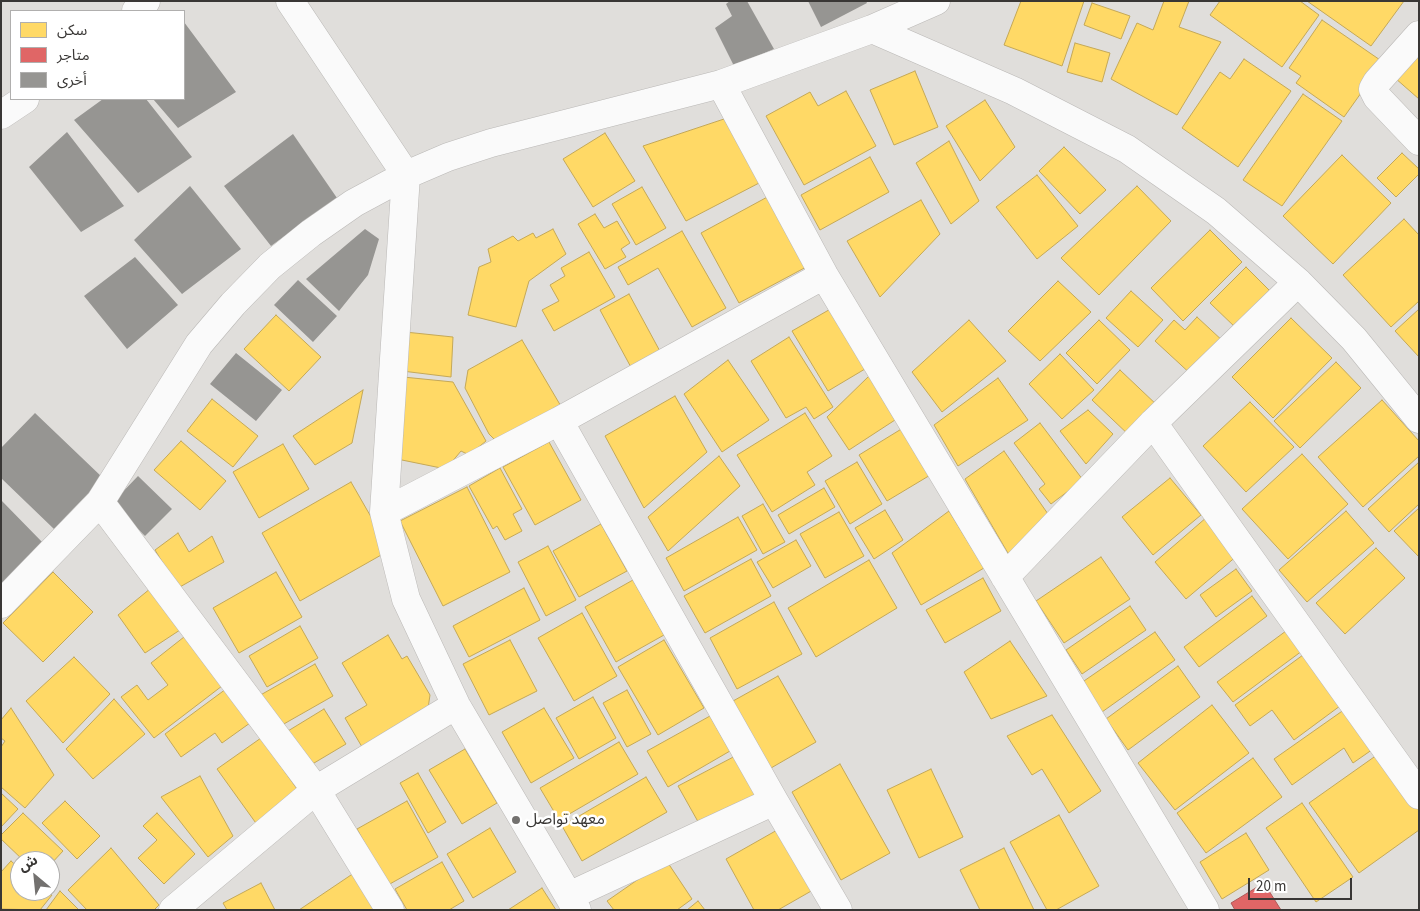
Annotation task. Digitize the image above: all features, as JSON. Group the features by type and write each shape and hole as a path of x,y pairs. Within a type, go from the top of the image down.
{"street":[{"path":"137,10 146,1"},
{"path":"290,1 406,175 384,512 406,599 456,705 573,903 774,801"},
{"path":"1,604 100,502 199,344 233,304 270,266 311,233 354,203 406,175 448,157 491,143 721,84 872,28 936,1"},
{"path":"872,28 1014,91 1127,149 1216,210 1298,282 1354,340 1419,419"},
{"path":"1419,35 1373,89 1378,98 1419,140"},
{"path":"721,84 824,275 1205,910"},
{"path":"1,115 24,100"},
{"path":"384,512 559,421 824,275"},
{"path":"1005,577 1153,423 1298,282"},
{"path":"559,421 774,801 838,910"},
{"path":"1153,423 1419,795"},
{"path":"100,502 316,790 390,910"},
{"path":"173,910 316,790 456,705"}],"building: سكن":[{"path":"1021,1 1084,1 1062,66 1004,45"},
{"path":"1164,1 1189,1 1179,27 1221,42 1177,115 1111,79 1137,23 1153,30"},
{"path":"1220,1 1300,1 1319,15 1282,67 1210,15"},
{"path":"1307,1 1404,1 1371,46"},
{"path":"1092,3 1130,16 1121,39 1084,25"},
{"path":"1322,20 1383,62 1344,117 1296,83 1301,76 1289,68"},
{"path":"1075,43 1110,53 1102,82 1067,72"},
{"path":"1419,51 1419,99 1395,78"},
{"path":"1244,59 1291,91 1238,167 1182,128 1220,72 1230,79"},
{"path":"915,71 938,127 894,145 870,90"},
{"path":"846,91 876,146 804,185 766,116 810,92 818,106"},
{"path":"1303,94 1342,121 1282,206 1243,180"},
{"path":"985,100 1015,147 980,181 946,126"},
{"path":"724,119 761,182 686,221 643,146"},
{"path":"605,133 635,181 593,207 563,159"},
{"path":"949,141 979,201 951,224 916,163"},
{"path":"1064,147 1106,190 1080,214 1039,171"},
{"path":"1402,153 1419,169 1419,174 1396,197 1377,178"},
{"path":"1342,155 1391,203 1333,264 1283,216"},
{"path":"870,157 889,192 820,230 801,195"},
{"path":"1037,175 1078,226 1037,259 996,207"},
{"path":"1137,186 1171,221 1099,295 1061,258"},
{"path":"642,187 666,228 636,245 612,204"},
{"path":"771,195 810,265 739,303 701,233"},
{"path":"921,200 940,234 880,297 847,241"},
{"path":"595,214 604,228 617,221 630,243 621,249 626,257 605,269 578,224"},
{"path":"1404,219 1419,235 1419,301 1391,327 1343,275"},
{"path":"553,229 566,254 529,281 516,327 468,315 479,267 491,262 488,249 513,236 518,241 533,233 536,238"},
{"path":"1210,230 1242,262 1183,321 1151,288"},
{"path":"682,231 726,308 692,327 658,268 628,285 618,267"},
{"path":"589,252 615,297 554,331 542,310 559,301 550,285 565,276 561,268"},
{"path":"1246,267 1272,293 1237,329 1210,303"},
{"path":"1058,281 1091,312 1040,361 1008,331"},
{"path":"1131,291 1163,320 1138,347 1106,318"},
{"path":"629,294 662,355 633,371 600,310"},
{"path":"834,307 870,366 828,391 792,331"},
{"path":"1419,309 1419,357 1395,331"},
{"path":"276,315 321,357 289,391 244,349"},
{"path":"1197,317 1225,343 1194,377 1155,341 1174,320 1185,330"},
{"path":"1291,318 1332,358 1273,418 1232,377"},
{"path":"969,320 1006,361 942,412 912,372"},
{"path":"1099,320 1130,350 1097,384 1066,353"},
{"path":"405,332 453,337 451,377 402,371"},
{"path":"789,337 833,407 814,419 806,407 786,418 751,361"},
{"path":"522,340 562,408 499,444 489,434 465,388 468,370"},
{"path":"1060,354 1094,390 1062,419 1029,384"},
{"path":"728,360 769,420 722,452 684,394"},
{"path":"1336,362 1361,388 1300,448 1274,421"},
{"path":"1120,370 1159,407 1131,437 1092,400"},
{"path":"869,376 895,420 849,450 827,417"},
{"path":"403,377 453,382 486,441 469,455 461,451 446,469 397,459"},
{"path":"998,378 1028,420 958,466 934,425"},
{"path":"363,390 352,443 315,465 293,436"},
{"path":"675,396 707,452 644,508 605,436"},
{"path":"212,399 258,436 233,467 187,431"},
{"path":"1382,400 1419,441 1419,456 1363,507 1318,457"},
{"path":"1250,402 1294,447 1246,492 1203,446"},
{"path":"1088,410 1113,434 1086,464 1060,431"},
{"path":"805,413 832,456 807,472 815,485 772,512 737,455"},
{"path":"1040,423 1083,480 1051,504 1039,489 1045,484 1014,443"},
{"path":"903,428 932,474 887,501 859,455"},
{"path":"181,441 226,481 200,510 154,470"},
{"path":"549,442 581,500 535,525 503,467"},
{"path":"283,444 309,489 259,518 233,472"},
{"path":"1004,451 1048,514 1009,555 965,479"},
{"path":"1302,454 1348,504 1288,559 1242,509"},
{"path":"719,456 740,486 668,551 648,517"},
{"path":"857,462 882,504 850,524 825,481"},
{"path":"1419,462 1419,504 1389,532 1368,509"},
{"path":"500,468 522,509 513,514 522,531 505,540 497,526 493,529 469,486"},
{"path":"1170,478 1201,515 1153,555 1122,517"},
{"path":"351,482 390,550 300,601 262,533"},
{"path":"467,487 510,572 443,606 400,521"},
{"path":"824,488 835,507 789,534 778,515"},
{"path":"763,504 785,542 763,554 742,516"},
{"path":"1419,508 1419,557 1394,531"},
{"path":"885,510 903,540 874,559 855,528"},
{"path":"949,511 984,568 921,605 892,553"},
{"path":"1346,511 1374,543 1307,602 1279,570"},
{"path":"839,512 864,556 825,578 800,534"},
{"path":"738,517 757,550 684,591 666,558"},
{"path":"1207,517 1238,555 1186,599 1155,562"},
{"path":"601,524 627,571 579,597 553,551"},
{"path":"178,533 189,552 212,536 224,562 178,588 155,550"},
{"path":"796,540 811,566 773,588 757,562"},
{"path":"548,546 576,600 546,616 518,562"},
{"path":"1376,548 1405,578 1345,634 1316,603"},
{"path":"1101,557 1130,599 1064,643 1036,601"},
{"path":"751,559 771,596 705,633 684,596"},
{"path":"869,560 897,608 816,657 788,608"},
{"path":"1236,569 1252,591 1216,617 1200,595"},
{"path":"53,572 93,612 43,662 3,623"},
{"path":"276,572 302,617 239,653 213,608"},
{"path":"983,578 1001,611 945,643 926,610"},
{"path":"633,580 664,635 616,662 585,607"},
{"path":"156,584 183,628 145,653 118,615"},
{"path":"524,588 540,620 469,657 453,626"},
{"path":"1252,596 1267,616 1199,667 1184,647"},
{"path":"774,602 802,654 737,689 710,638"},
{"path":"1130,606 1146,630 1082,674 1066,650"},
{"path":"582,613 617,676 574,701 538,638"},
{"path":"300,626 318,658 267,687 249,656"},
{"path":"1290,628 1306,648 1233,702 1217,682"},
{"path":"1155,632 1175,660 1102,712 1081,683"},
{"path":"388,635 402,659 407,656 430,695 427,715 365,752 345,718 367,705 342,663"},
{"path":"184,637 222,686 154,738 121,697 137,685 148,700 168,685 151,663"},
{"path":"510,640 537,691 489,715 463,664"},
{"path":"664,640 704,708 658,735 618,667"},
{"path":"1010,641 1047,696 991,719 964,672"},
{"path":"1307,652 1344,703 1294,740 1272,710 1250,726 1235,705"},
{"path":"74,657 110,694 63,743 26,701"},
{"path":"315,664 333,696 275,729 257,697"},
{"path":"1178,666 1200,697 1128,750 1106,719"},
{"path":"778,676 816,742 771,768 733,701"},
{"path":"226,689 250,723 222,743 215,733 181,757 165,734"},
{"path":"627,690 651,734 627,747 603,703"},
{"path":"593,697 616,738 579,759 556,718"},
{"path":"114,699 145,734 93,779 66,749"},
{"path":"1212,705 1249,753 1175,810 1138,763"},
{"path":"1348,707 1376,747 1353,763 1344,748 1292,785 1274,759"},
{"path":"11,708 54,775 25,808 1,787 1,747 5,741 1,738 1,720"},
{"path":"544,708 574,758 531,783 502,732"},
{"path":"324,709 346,744 304,769 283,734"},
{"path":"1052,715 1101,791 1069,813 1042,769 1032,775 1007,736"},
{"path":"710,716 730,751 668,787 647,751"},
{"path":"261,738 302,796 258,826 217,769"},
{"path":"619,742 638,774 559,820 540,788"},
{"path":"465,749 497,803 462,824 429,770"},
{"path":"1384,750 1419,799 1419,830 1359,873 1309,803"},
{"path":"741,753 763,793 701,827 678,786"},
{"path":"1253,758 1282,797 1206,853 1177,813"},
{"path":"840,764 890,853 841,880 792,792"},
{"path":"931,769 963,837 919,858 887,790"},
{"path":"418,773 446,822 428,833 400,783"},
{"path":"200,776 233,836 208,857 161,797"},
{"path":"646,777 667,812 582,861 562,826"},
{"path":"1,793 18,809 1,827"},
{"path":"65,801 100,836 77,859 42,823"},
{"path":"407,801 438,857 388,885 357,829"},
{"path":"1302,803 1353,877 1316,902 1266,828"},
{"path":"23,813 63,851 60,854 60,851 14,851 1,839 1,835"},
{"path":"157,813 195,854 164,884 138,858 157,840 143,826"},
{"path":"1059,815 1099,886 1056,910 1047,910 1010,842"},
{"path":"490,828 516,872 473,898 447,854"},
{"path":"779,829 813,890 778,910 754,910 726,859"},
{"path":"1246,833 1269,870 1222,899 1200,862"},
{"path":"111,848 159,905 154,910 87,910 68,890"},
{"path":"1004,848 1034,910 980,910 960,870"},
{"path":"666,860 692,899 677,910 614,910 607,901"},
{"path":"10,862 10,901 47,901 40,910 1,909 1,872"},
{"path":"442,862 464,901 449,910 407,910 395,889"},
{"path":"354,873 379,910 299,910"},
{"path":"261,883 275,910 227,910 223,903"},
{"path":"542,888 556,910 508,910"},
{"path":"60,891 79,910 46,910 53,901 60,901"},
{"path":"698,901 705,910 687,910"}],"building: متاجر":[{"path":"1264,883 1281,910 1235,910 1231,903"}],"building: أخرى":[{"path":"730,1 747,1 774,49 734,66 715,28 732,16 726,4"},
{"path":"808,1 866,1 867,3 821,27"},
{"path":"185,23 236,92 178,128 154,100 185,100"},
{"path":"102,100 147,100 192,157 138,193 74,120"},
{"path":"67,132 124,206 81,232 29,167"},
{"path":"293,134 337,198 271,246 224,186"},
{"path":"190,186 241,249 182,294 134,240"},
{"path":"365,229 379,239 368,275 339,311 306,279"},
{"path":"135,257 178,305 127,349 84,296"},
{"path":"298,280 337,316 313,342 274,305"},
{"path":"236,353 282,390 256,421 210,384"},
{"path":"35,413 103,478 54,529 1,478 1,448"},
{"path":"138,476 172,509 145,536 112,503"},
{"path":"1,500 44,544 1,586"}],"place":[{"name":"معهد تواصل","path":"516,820"}]}
